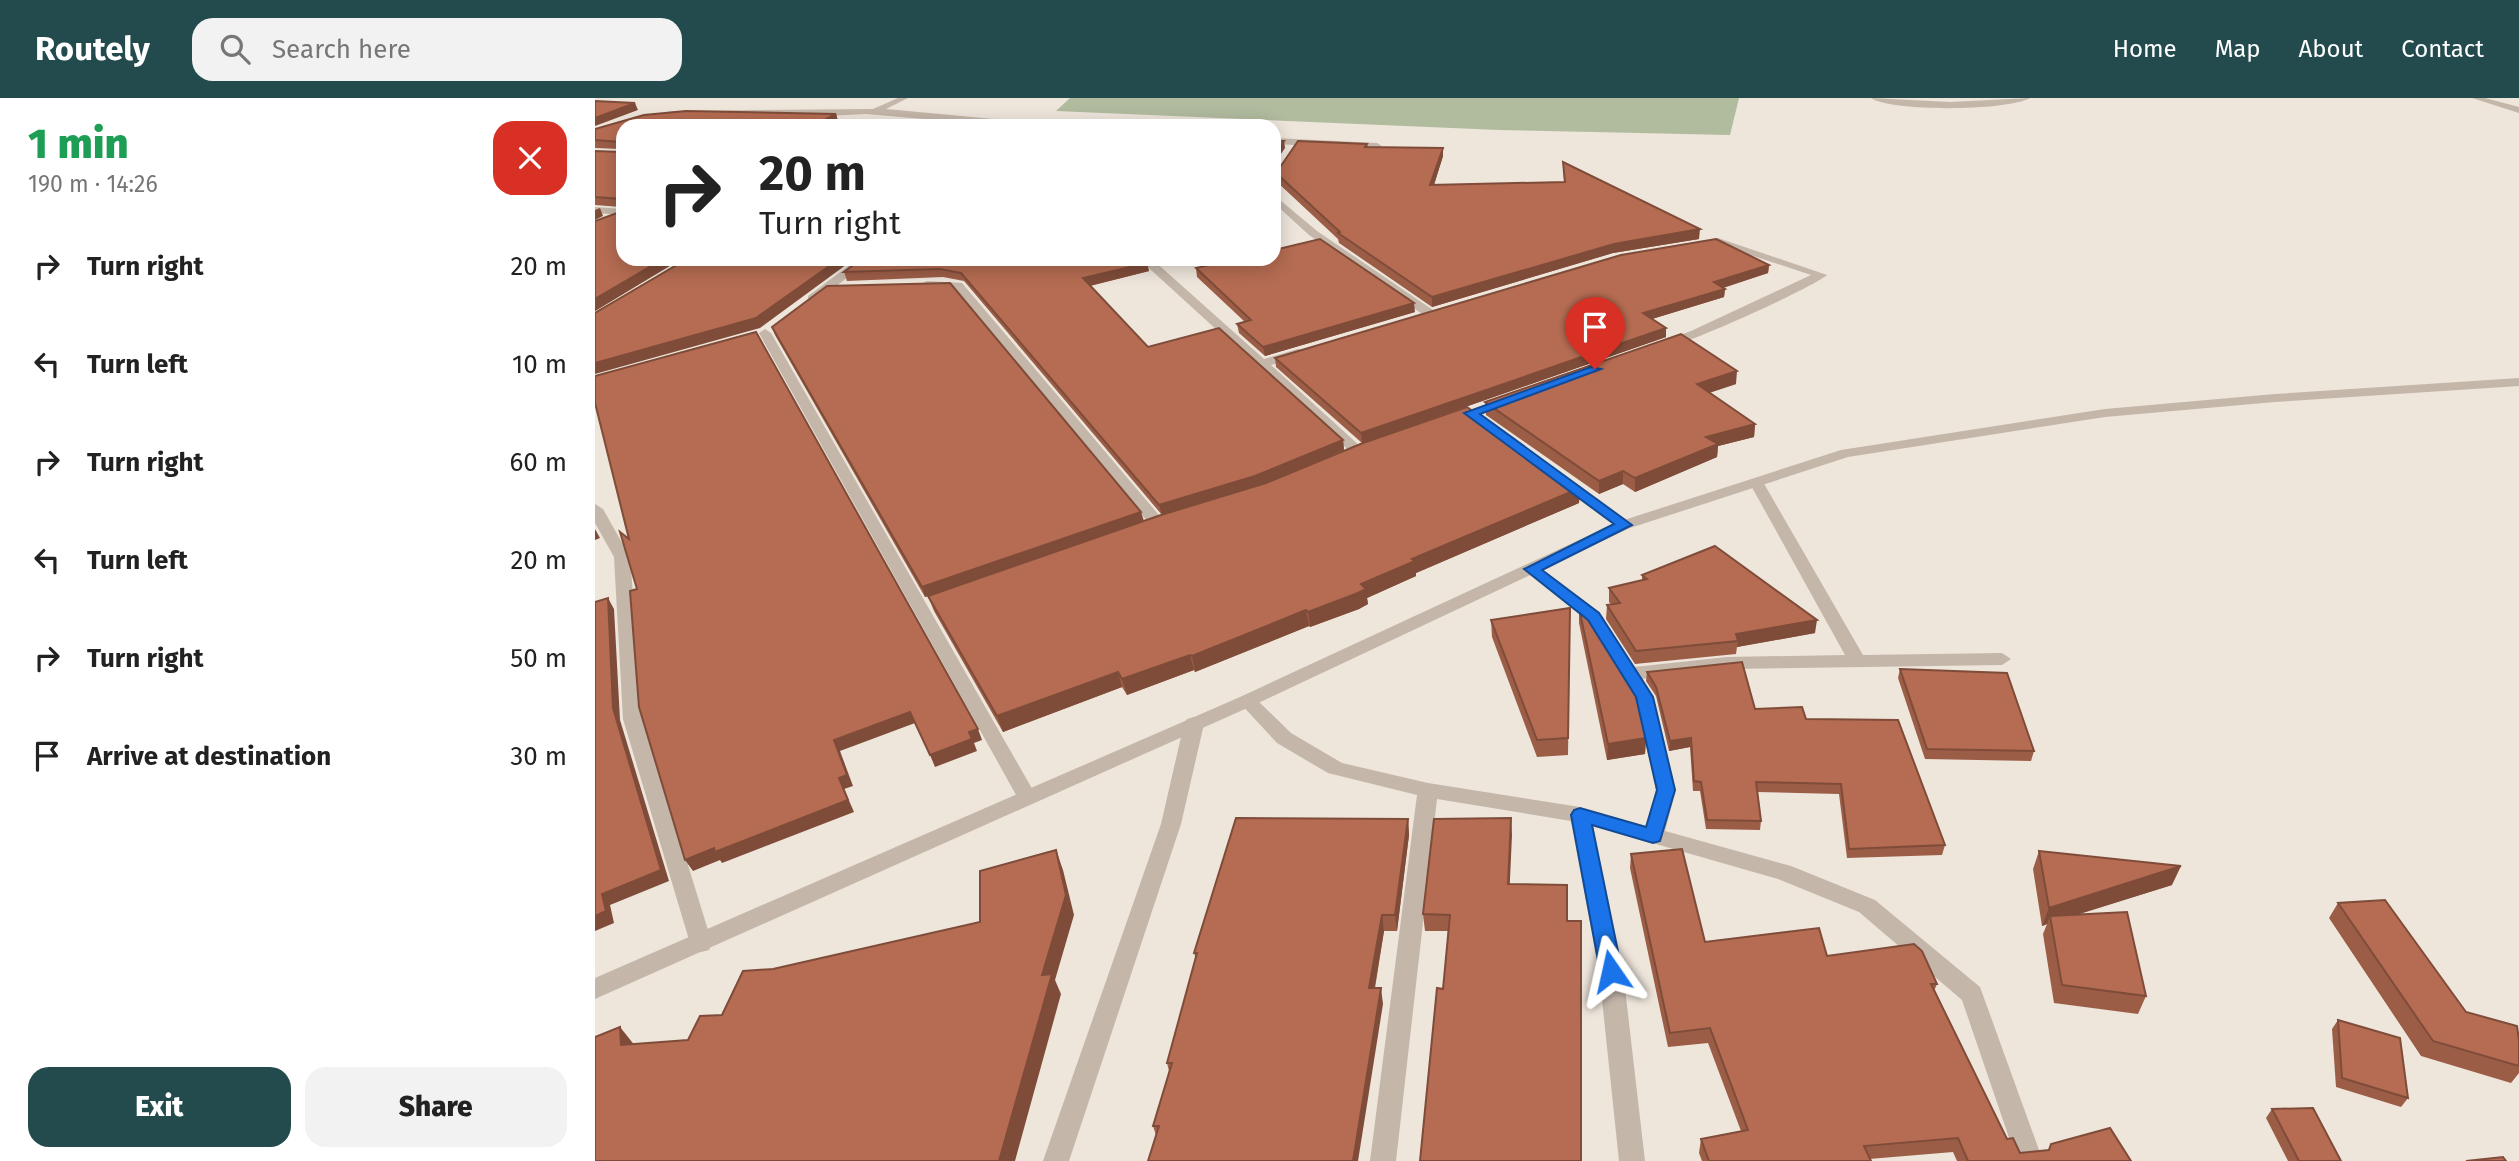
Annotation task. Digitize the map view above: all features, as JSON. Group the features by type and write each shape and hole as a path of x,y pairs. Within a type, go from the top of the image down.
{"street":[{"path":"866,111 892,105 904,98"},
{"path":"1875,98 1885,103 1897,104 2004,103 2026,98"},
{"path":"2476,98 2519,110"},
{"path":"634,119 705,111 810,114 866,111 958,119"},
{"path":"595,132 616,124"},
{"path":"1281,143 1294,147 1377,146"},
{"path":"1281,204 1313,233 1429,313"},
{"path":"595,210 616,212"},
{"path":"604,222 616,216"},
{"path":"1645,352 1695,334 1821,275 1718,241 1693,245"},
{"path":"806,303 856,266"},
{"path":"1153,266 1262,364 1353,455 1384,443"},
{"path":"917,284 958,285 1158,525"},
{"path":"826,288 852,287"},
{"path":"764,332 793,388 925,606 1027,797"},
{"path":"1262,364 1313,348"},
{"path":"595,989 1247,701 1625,525 1846,453 2105,413 2275,398 2519,382"},
{"path":"1445,422 1476,417 1520,396"},
{"path":"1547,469 1625,525"},
{"path":"1756,482 1858,662"},
{"path":"595,509 622,558 633,719 701,943"},
{"path":"1532,569 1593,616 1644,697 1666,790 1653,836"},
{"path":"1629,674 1727,663 2003,659"},
{"path":"1247,701 1284,738 1335,768 1381,781 1580,815 1783,872 1867,906 1972,994 2030,1161"},
{"path":"1056,1161 1171,824 1194,724"},
{"path":"1383,1161 1428,790"},
{"path":"1580,815 1611,971 1632,1161"}],"green space":[{"path":"1070,98 1739,98 1730,135 1499,130 1056,111"}],"building":[{"path":"595,101 635,103 595,118"},
{"path":"686,111 836,114 826,119 630,119"},
{"path":"616,123 616,142 595,140 595,129"},
{"path":"1298,141 1367,144 1365,147 1443,148 1430,185 1565,182 1563,162 1700,229 1614,244 1432,297 1338,233 1340,232 1281,178 1281,166"},
{"path":"595,151 616,152 616,199 595,197"},
{"path":"616,213 616,266 651,266 595,299 595,221"},
{"path":"1320,239 1414,303 1263,347 1237,324 1251,320 1196,268 1281,266 1281,248"},
{"path":"1716,239 1769,265 1714,282 1725,289 1643,313 1666,328 1361,433 1275,358 1621,255"},
{"path":"675,266 829,266 756,318 595,363 595,313"},
{"path":"852,266 1134,266 1083,278 1148,347 1219,328 1343,440 1255,476 1159,505 961,273 940,269 844,272"},
{"path":"950,283 1141,512 922,587 772,327 827,286"},
{"path":"756,332 978,729 969,732 972,739 930,755 910,712 834,740 847,775 839,778 848,800 715,852 714,848 685,860 639,707 630,591 637,589 620,532 629,539 595,403 595,376"},
{"path":"1681,334 1737,371 1697,384 1755,424 1706,437 1718,444 1635,478 1623,471 1599,481 1485,402"},
{"path":"1467,407 1580,488 1412,559 1415,561 1361,584 1366,589 1358,593 1308,612 1306,610 1192,656 1122,679 1118,672 997,716 928,596 1161,515 1266,483 1363,443"},
{"path":"1715,546 1817,620 1736,634 1738,641 1636,651 1607,605 1620,603 1609,588 1647,579 1642,575"},
{"path":"608,598 613,708 661,870 602,894 606,911 595,916 595,602"},
{"path":"1585,607 1633,683 1646,738 1608,744 1579,608"},
{"path":"1570,608 1568,738 1537,740 1491,620"},
{"path":"1742,662 1755,709 1802,707 1806,719 1898,720 1945,845 1849,849 1841,784 1756,782 1761,821 1707,820 1701,782 1694,781 1691,738 1670,741 1656,687 1647,672"},
{"path":"1900,669 2007,673 2034,751 1927,749"},
{"path":"1236,818 1408,819 1395,915 1382,915 1369,988 1381,988 1353,1161 1148,1161 1159,1126 1153,1126 1172,1063 1167,1063 1197,953 1194,953"},
{"path":"1511,818 1508,884 1567,885 1567,921 1581,921 1581,1161 1420,1161 1437,988 1443,989 1450,915 1423,914 1434,819"},
{"path":"1682,849 1705,942 1819,928 1827,956 1914,944 1922,951 1937,984 1931,984 2007,1139 2013,1138 2020,1153 2049,1150 2051,1144 2110,1128 2131,1161 1968,1161 1958,1138 1864,1146 1871,1161 1709,1161 1701,1139 1748,1130 1710,1028 1670,1033 1631,854"},
{"path":"1056,850 1066,895 1042,975 1052,974 999,1161 595,1161 595,1037 620,1027 621,1045 688,1040 700,1016 722,1015 743,971 773,969 980,922 980,871"},
{"path":"2039,851 2181,866 2049,908"},
{"path":"2385,900 2466,1012 2517,1026 2519,1066 2433,1041 2338,903"},
{"path":"2127,912 2146,996 2062,985 2050,916"},
{"path":"2338,1020 2400,1038 2408,1098 2342,1078"},
{"path":"2313,1108 2341,1161 2299,1161 2272,1109"},
{"path":"2503,1157 2506,1161 2466,1161"}],"route":[{"path":"1595,369 1470,413 1625,525 1532,569 1593,616 1644,697 1666,790 1653,836 1580,815 1611,971"}]}
